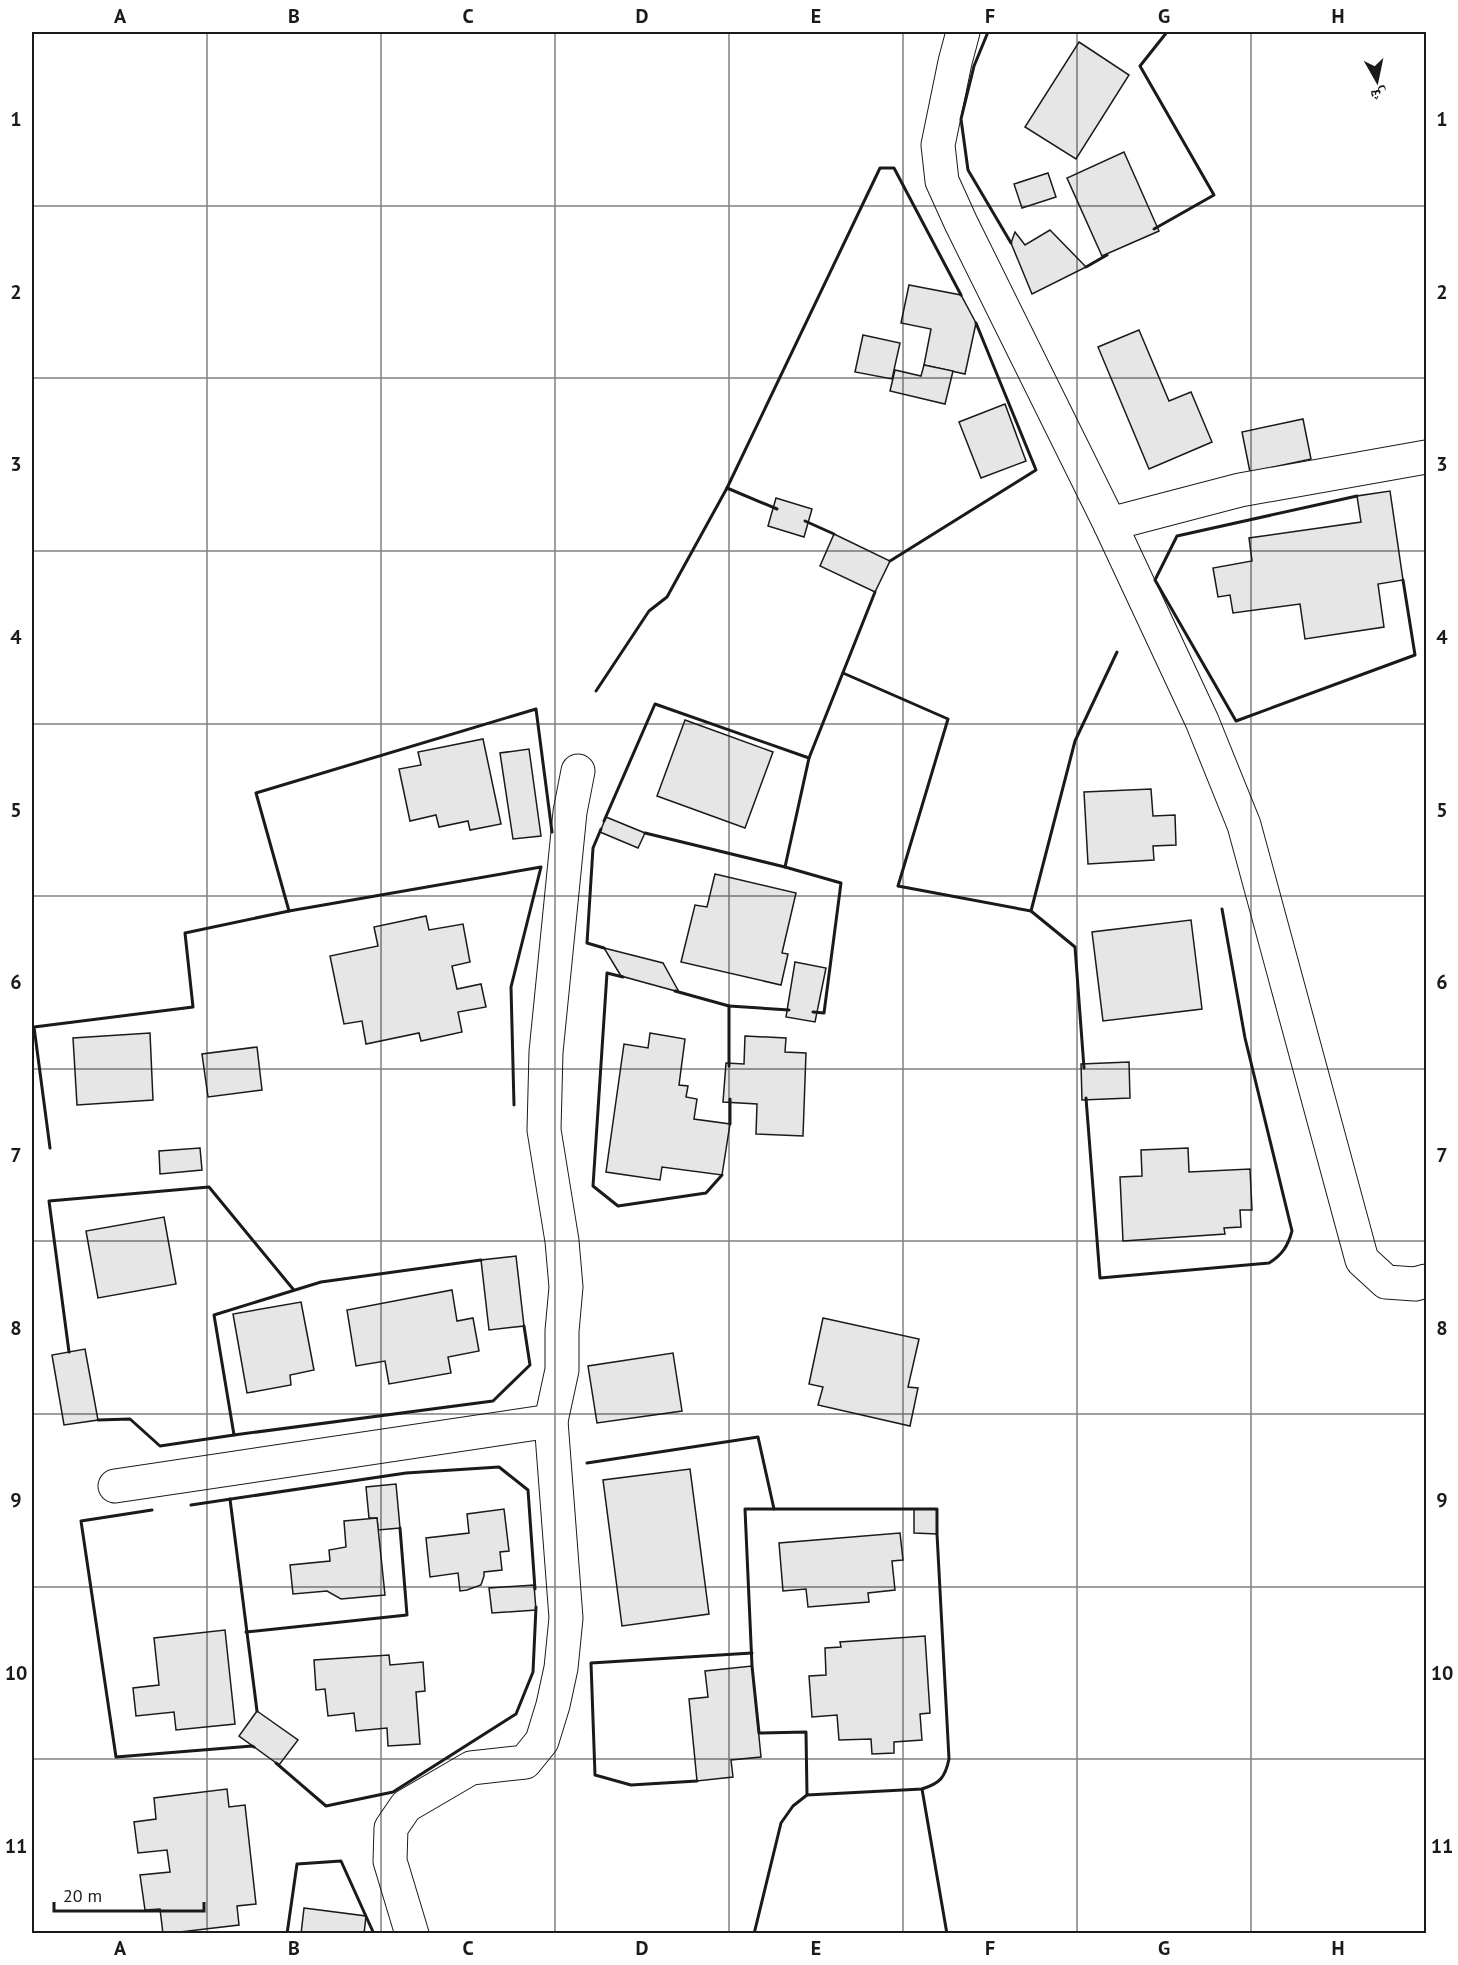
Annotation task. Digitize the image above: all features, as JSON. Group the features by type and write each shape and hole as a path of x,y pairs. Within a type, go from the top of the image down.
{"street":[{"path":"963,32 938,145 942,181 1110,524 1202,721 1244,825 1362,1260 1386,1282 1415,1284 1426,1281"},
{"path":"1110,524 1240,490 1426,457"},
{"path":"412,1934 390,1861 391,1828 406,1806 471,1768 525,1762 542,1741 561,1668 566,1618 551,1421 562,1370 562,1331 566,1287 562,1241 544,1130 546,1052 570,812 578,771"},
{"path":"115,1486 551,1421"}],"building":[{"path":"1079,42 1129,75 1076,159 1025,127"},
{"path":"1124,152 1159,231 1102,256 1067,178"},
{"path":"1048,173 1056,197 1022,208 1014,184"},
{"path":"1050,230 1086,267 1032,294 1011,243 1015,232 1025,245"},
{"path":"909,285 961,295 976,323 965,374 924,365 931,329 901,323"},
{"path":"1139,330 1169,401 1191,392 1212,442 1149,469 1098,347"},
{"path":"863,335 900,343 892,379 855,372"},
{"path":"924,365 953,371 945,404 890,391 895,370 921,376"},
{"path":"1005,404 1026,461 981,478 959,422"},
{"path":"1303,419 1311,459 1250,472 1242,432"},
{"path":"1390,491 1403,580 1378,584 1384,627 1305,639 1300,604 1233,613 1230,595 1218,597 1213,568 1252,561 1249,538 1361,522 1357,496"},
{"path":"776,498 812,509 804,537 768,526"},
{"path":"834,534 890,561 875,592 820,566"},
{"path":"685,720 773,752 745,828 657,796"},
{"path":"483,739 501,824 470,830 468,821 439,827 436,815 410,821 399,769 421,765 418,752"},
{"path":"529,749 541,836 513,839 500,753"},
{"path":"1151,789 1153,816 1175,815 1176,845 1153,846 1154,860 1088,864 1084,792"},
{"path":"606,817 645,833 638,848 600,832"},
{"path":"715,874 796,893 782,953 788,954 781,985 681,962 695,905 707,907"},
{"path":"426,916 429,930 463,924 470,962 452,966 457,989 481,984 486,1007 458,1012 462,1032 421,1041 419,1033 366,1044 362,1021 344,1024 330,956 378,946 374,927"},
{"path":"1191,920 1202,1009 1103,1021 1092,932"},
{"path":"604,948 663,963 679,992 621,976"},
{"path":"795,962 826,968 815,1022 786,1017"},
{"path":"150,1033 153,1100 77,1105 73,1038"},
{"path":"650,1033 685,1039 679,1085 688,1086 686,1097 697,1099 694,1119 730,1124 722,1175 662,1167 660,1180 606,1172 624,1044 648,1048"},
{"path":"745,1036 786,1038 785,1052 806,1053 803,1136 756,1134 757,1104 723,1102 726,1063 744,1064"},
{"path":"257,1047 262,1090 208,1097 202,1054"},
{"path":"1129,1062 1130,1098 1082,1100 1081,1064"},
{"path":"200,1148 202,1170 160,1174 159,1151"},
{"path":"1188,1148 1189,1172 1250,1169 1252,1210 1240,1210 1241,1227 1224,1228 1225,1234 1123,1241 1120,1177 1142,1176 1141,1150"},
{"path":"164,1217 176,1284 98,1298 86,1231"},
{"path":"516,1256 524,1326 489,1330 481,1260"},
{"path":"452,1290 457,1321 473,1318 479,1351 448,1357 451,1373 389,1384 385,1361 356,1366 347,1310"},
{"path":"301,1302 314,1370 290,1375 291,1385 247,1393 233,1314"},
{"path":"823,1318 919,1339 908,1387 918,1388 910,1426 818,1405 823,1387 809,1384"},
{"path":"85,1349 98,1420 64,1425 52,1355"},
{"path":"673,1353 682,1411 597,1423 588,1366"},
{"path":"690,1469 709,1614 622,1626 603,1480"},
{"path":"396,1484 400,1528 378,1530 377,1518 369,1518 366,1487"},
{"path":"504,1509 509,1551 500,1552 502,1570 484,1572 481,1585 460,1591 458,1573 430,1577 426,1538 469,1533 467,1514"},
{"path":"914,1509 937,1509 937,1534 914,1533"},
{"path":"377,1518 385,1595 341,1599 327,1591 293,1594 290,1565 330,1561 329,1550 346,1547 344,1521"},
{"path":"900,1533 903,1560 892,1561 895,1590 868,1593 869,1602 808,1607 806,1589 783,1591 779,1543"},
{"path":"534,1585 536,1610 492,1613 489,1588"},
{"path":"225,1630 235,1724 176,1730 174,1712 136,1716 133,1688 159,1685 154,1638"},
{"path":"925,1636 930,1713 920,1714 922,1740 894,1742 894,1753 872,1754 871,1739 839,1740 837,1715 812,1717 809,1676 826,1675 825,1648 841,1647 840,1642"},
{"path":"389,1655 390,1665 423,1662 425,1691 416,1692 420,1744 388,1746 387,1728 356,1731 354,1713 328,1716 325,1689 316,1690 314,1660"},
{"path":"752,1666 761,1757 731,1760 733,1777 697,1781 689,1699 708,1697 705,1671"},
{"path":"257,1711 298,1740 279,1765 239,1736"},
{"path":"227,1789 229,1807 245,1805 256,1904 237,1906 239,1925 163,1934 160,1909 145,1910 140,1875 170,1872 167,1850 138,1853 134,1822 156,1819 154,1798"},
{"path":"304,1908 366,1916 364,1934 301,1934"}],"wall":[{"path":"988,32 974,66 961,119 968,170 1011,243"},
{"path":"1154,229 1214,195 1140,66 1167,32"},
{"path":"727,488 880,168 894,168 961,295"},
{"path":"1086,267 1107,255"},
{"path":"890,561 1036,470 976,323"},
{"path":"596,691 649,611 667,597 727,488 777,509"},
{"path":"1357,496 1177,536 1155,580 1236,721 1415,655 1403,580"},
{"path":"805,521 834,534"},
{"path":"809,758 875,592"},
{"path":"1031,911 1075,741 1117,652"},
{"path":"843,673 948,719 898,886 1031,911 1075,947 1084,1068"},
{"path":"604,821 655,704 809,758 785,867 645,833"},
{"path":"514,1105 511,987 541,867 289,911 256,793 536,709 552,832"},
{"path":"601,829 593,848 587,943 604,948"},
{"path":"785,867 841,883 824,1013 813,1012"},
{"path":"1086,1098 1100,1278 1269,1263 1284,1250 1292,1231 1245,1038 1222,909"},
{"path":"50,1148 34,1027 193,1007 185,933 289,911"},
{"path":"623,977 607,973 593,1186 618,1206 706,1193 722,1175"},
{"path":"675,991 729,1006 729,1066"},
{"path":"729,1006 789,1010"},
{"path":"730,1099 730,1124"},
{"path":"69,1352 49,1201 209,1187 293,1289"},
{"path":"481,1260 321,1282 214,1315 234,1435 493,1401 530,1365 524,1326"},
{"path":"98,1420 130,1419 160,1446 234,1435"},
{"path":"587,1463 758,1437 774,1509"},
{"path":"191,1505 406,1473 499,1467 528,1490 535,1589"},
{"path":"230,1499 257,1711"},
{"path":"745,1509 937,1509 949,1759 946,1771 937,1782 922,1789 807,1795 806,1732 759,1733 752,1666 745,1509"},
{"path":"152,1510 81,1521 116,1757 254,1747"},
{"path":"246,1632 407,1615 400,1528"},
{"path":"276,1763 326,1806 393,1792 516,1714 533,1672 536,1607"},
{"path":"697,1781 631,1785 595,1775 591,1663 752,1653"},
{"path":"922,1789 947,1934"},
{"path":"754,1934 781,1823 793,1806 807,1795"},
{"path":"287,1934 297,1864 341,1861 374,1934"}]}
